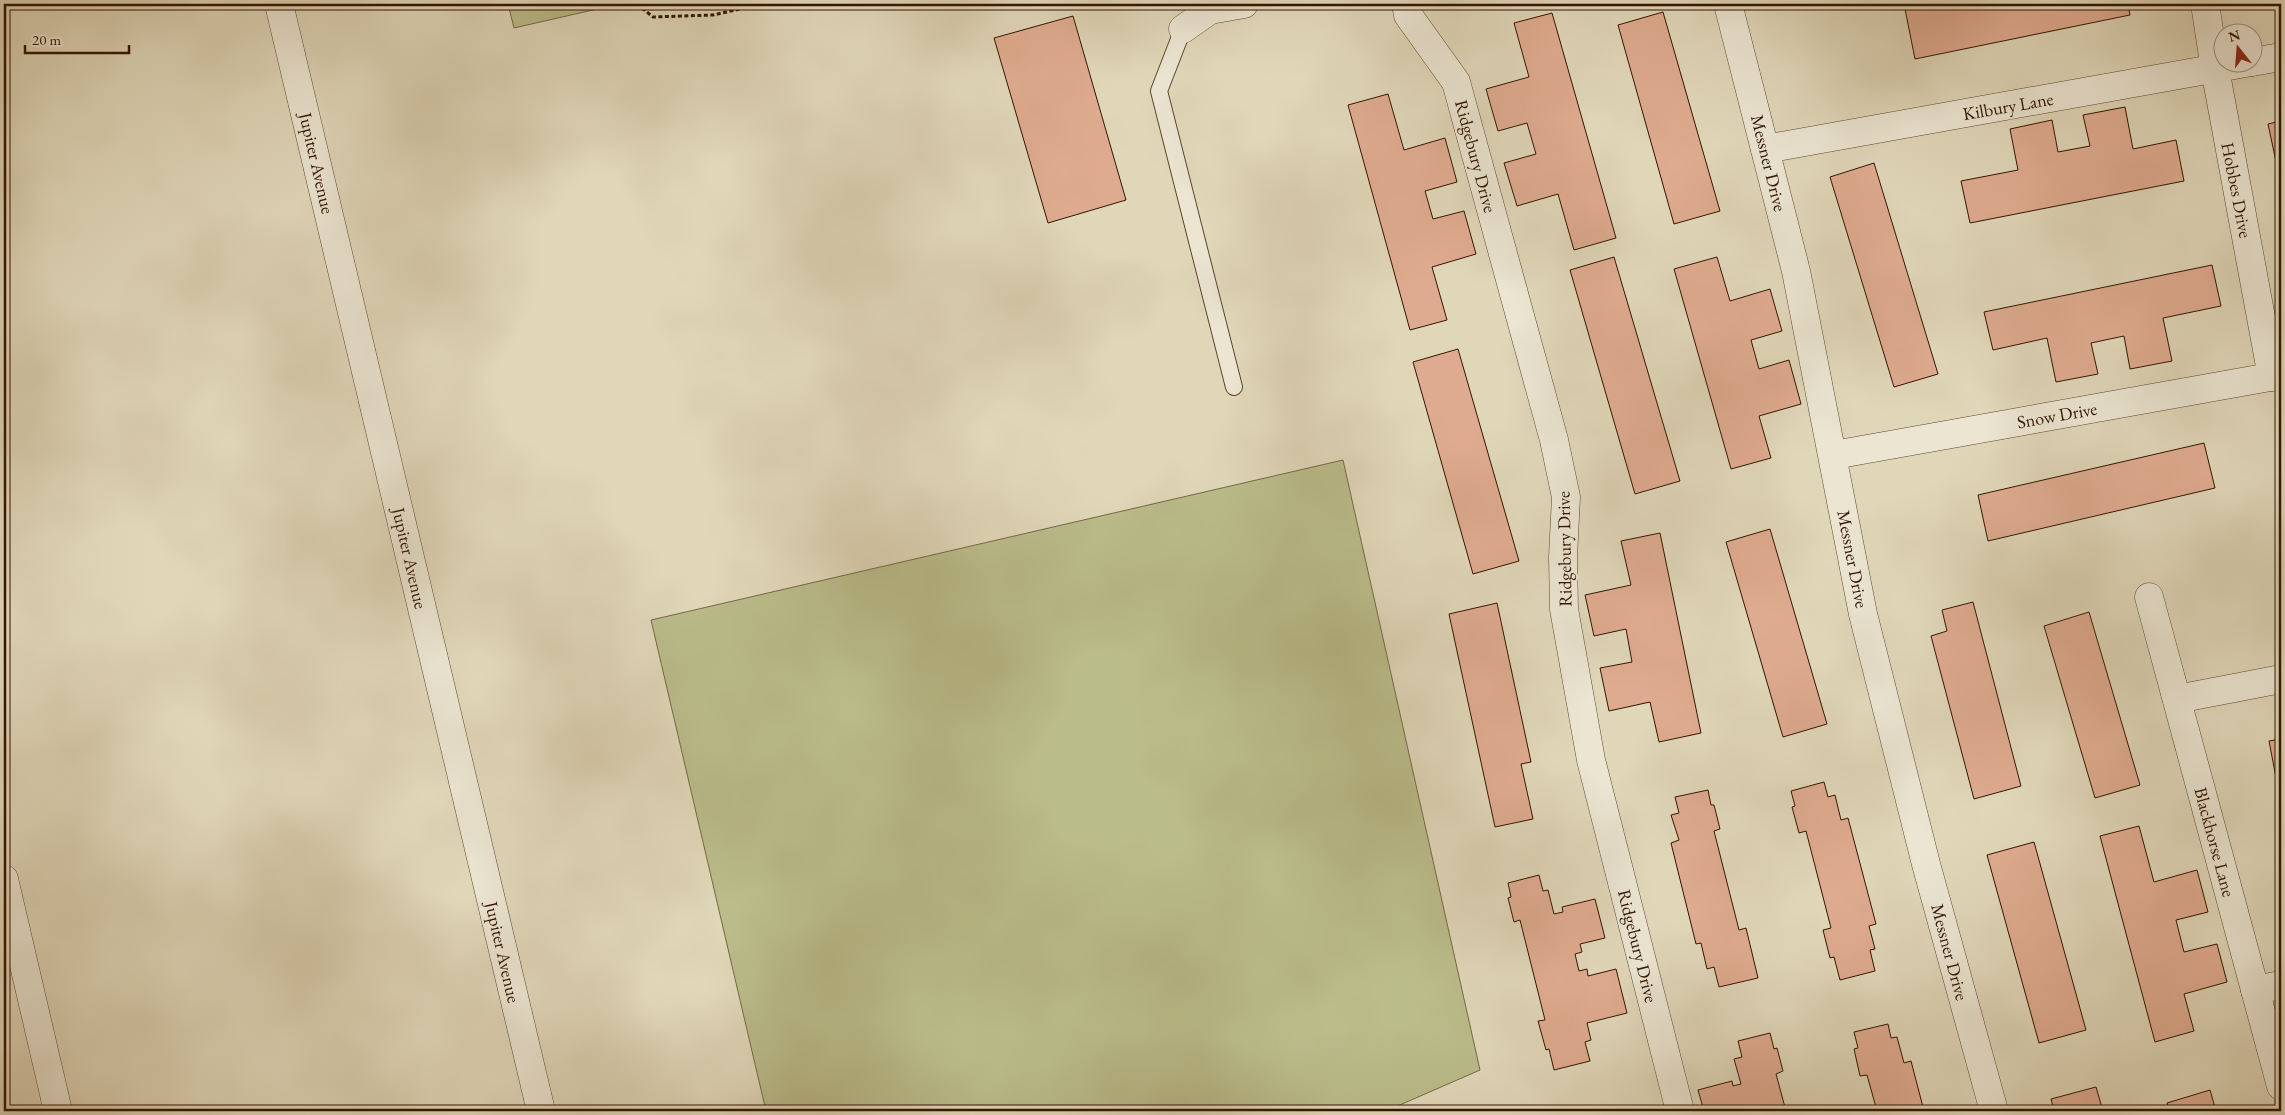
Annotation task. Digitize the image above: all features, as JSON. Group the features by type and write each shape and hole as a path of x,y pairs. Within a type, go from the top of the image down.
{"street":[{"name":"Jupiter Avenue","path":"279,4 540,1111"},
{"path":"1183,29 1210,10 1244,4"},
{"name":"Ridgebury Drive","path":"1406,4 1408,16 1456,82 1554,440 1566,498 1563,557 1564,609 1591,760 1680,1111"},
{"name":"Messner Drive","path":"1728,4 1796,271 1834,455 1863,614 1926,864 1994,1111"},
{"name":"Hobbes Drive","path":"2205,4 2212,50"},
{"name":"Kilbury Lane","path":"2262,60 2281,57"},
{"name":"Kilbury Lane","path":"1765,149 2212,70"},
{"name":"Hobbes Drive","path":"2216,72 2277,376"},
{"name":"Snow Drive","path":"1834,455 2277,376"},
{"name":"Blackhorse Lane","path":"2149,598 2176,699 2268,987 2281,1086"},
{"path":"2176,699 2281,679"},
{"path":"4,880 58,1111"}],"lane":[{"path":"1183,29 1159,91 1234,387"}],"path":[{"path":"637,4 653,17 713,16 763,4"}],"green space":[{"path":"508,4 619,4 514,28"},
{"path":"1343,460 1480,1070 1386,1111 766,1111 651,620"}],"building":[{"path":"1929,4 2128,4 2130,15 1915,59 1905,9"},
{"path":"1663,12 1720,211 1674,224 1618,25"},
{"path":"1552,13 1616,238 1574,250 1558,194 1517,206 1504,163 1536,154 1527,123 1498,131 1486,89 1529,77 1514,23"},
{"path":"1073,16 1126,200 1048,223 994,38"},
{"path":"1388,94 1404,150 1445,138 1457,182 1425,191 1433,219 1464,211 1476,254 1432,267 1447,320 1410,330 1348,105"},
{"path":"2125,107 2133,149 2176,140 2184,181 1970,223 1961,181 2018,170 2010,129 2052,120 2058,152 2090,146 2083,115"},
{"path":"2281,121 2281,170 2278,171 2268,124"},
{"path":"1874,163 1938,374 1894,387 1830,177"},
{"path":"1614,257 1680,481 1635,494 1570,270"},
{"path":"1717,257 1730,301 1770,289 1782,331 1751,340 1759,369 1789,360 1801,404 1759,416 1771,458 1731,469 1674,269"},
{"path":"2212,265 2221,306 2163,318 2172,361 2130,369 2124,336 2091,343 2098,374 2056,382 2047,338 1993,350 1984,312"},
{"path":"1458,349 1519,561 1473,574 1413,362"},
{"path":"2204,443 2215,488 1988,541 1978,495"},
{"path":"1770,529 1827,724 1783,737 1726,542"},
{"path":"1660,533 1701,733 1659,742 1650,702 1609,711 1600,668 1632,662 1626,629 1594,636 1585,595 1631,585 1621,541"},
{"path":"2281,562 2281,588 2276,563"},
{"path":"1973,602 2021,786 1974,799 1931,636 1947,631 1942,610"},
{"path":"1497,603 1531,762 1521,764 1533,819 1495,827 1449,614"},
{"path":"2089,612 2140,785 2095,798 2044,626"},
{"path":"2281,739 2281,787 2278,788 2269,741"},
{"path":"1824,782 1828,797 1835,795 1841,820 1848,818 1876,924 1869,926 1875,949 1870,950 1875,971 1840,980 1834,957 1830,958 1823,930 1831,928 1806,831 1799,833 1792,807 1795,806 1791,791"},
{"path":"1708,790 1711,805 1714,805 1720,829 1714,831 1739,930 1746,928 1758,978 1719,987 1714,967 1707,969 1701,943 1696,944 1671,843 1679,840 1671,815 1679,813 1675,797"},
{"path":"2139,826 2154,882 2197,870 2208,912 2176,920 2184,952 2217,944 2227,982 2184,994 2194,1031 2155,1042 2100,836"},
{"path":"2034,842 2086,1030 2039,1043 1987,855"},
{"path":"1539,875 1543,891 1548,890 1554,914 1563,912 1562,907 1595,899 1605,938 1580,944 1582,952 1575,954 1579,971 1587,969 1588,976 1616,969 1627,1013 1587,1023 1591,1040 1585,1042 1590,1061 1554,1070 1549,1049 1546,1050 1538,1021 1545,1020 1520,920 1514,922 1508,898 1511,897 1508,883"},
{"path":"1888,1024 1891,1038 1897,1037 1904,1063 1911,1061 1924,1111 1877,1111 1867,1075 1860,1076 1854,1049 1858,1048 1854,1032"},
{"path":"1770,1033 1774,1049 1777,1048 1783,1071 1776,1074 1786,1111 1704,1111 1698,1090 1732,1081 1733,1086 1741,1084 1734,1059 1742,1057 1738,1041"},
{"path":"2096,1087 2103,1111 2054,1111 2051,1099"},
{"path":"2210,1090 2216,1111 2169,1111 2167,1103"}]}
